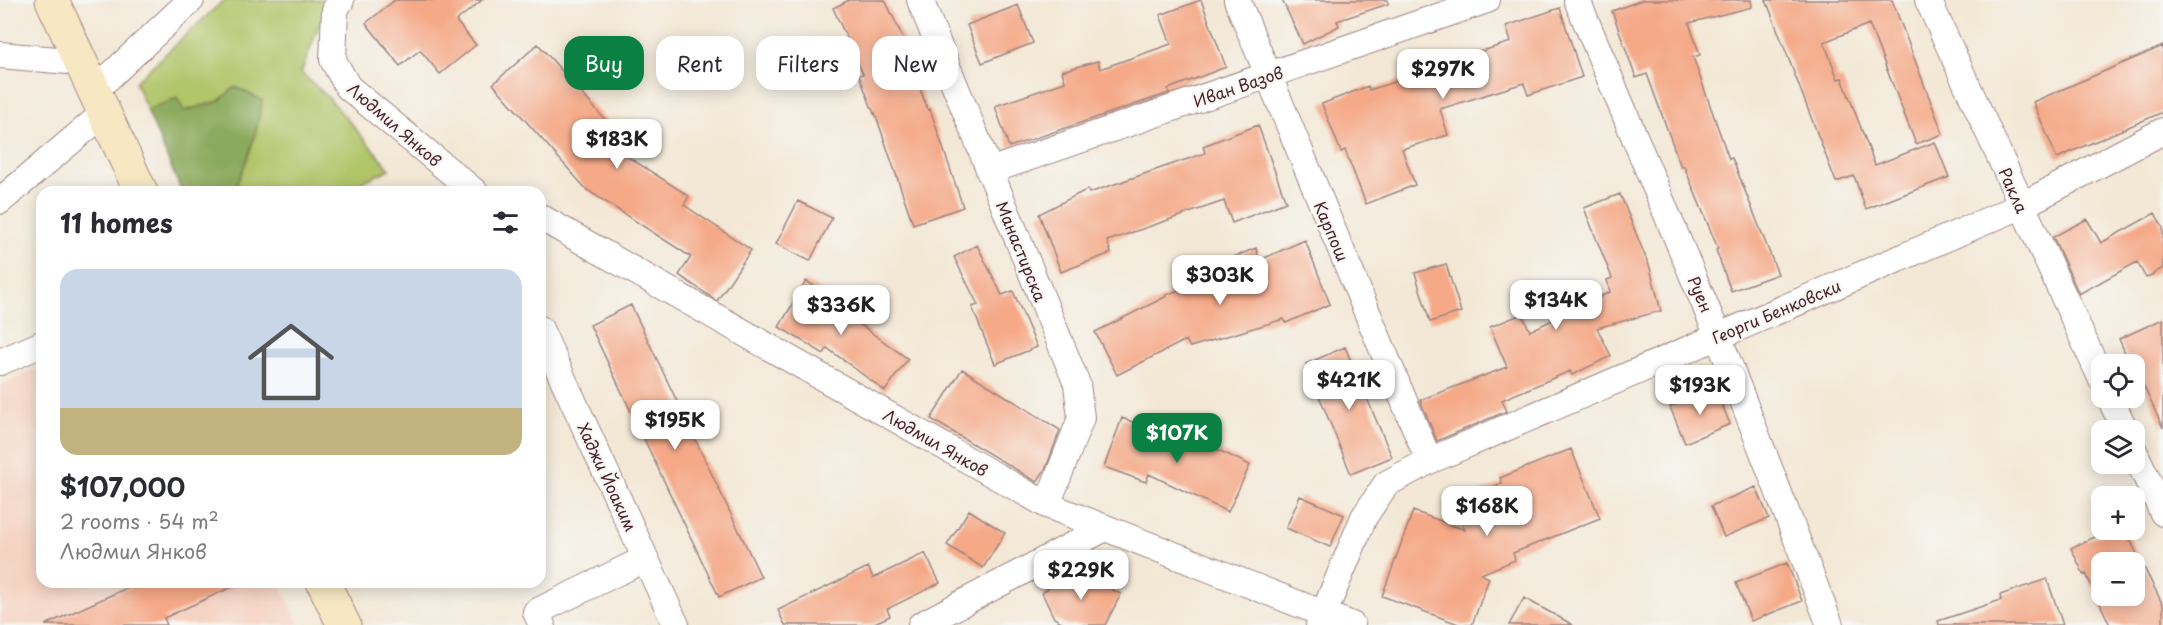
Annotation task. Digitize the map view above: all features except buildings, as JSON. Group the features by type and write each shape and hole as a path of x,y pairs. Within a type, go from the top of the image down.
{"main road":[{"path":"52,0 138,186"},
{"path":"326,588 344,625"}],"street":[{"path":"0,201 98,103 191,0"},
{"name":"Манастирска","path":"920,0 1077,384 1081,418 1047,505"},
{"name":"Карпош","path":"1237,0 1429,461"},
{"name":"Иван Вазов","path":"989,171 1487,0"},
{"name":"Руен","path":"1578,0 1719,336 1830,625"},
{"name":"Ракла","path":"1928,0 2091,356"},
{"name":"Людмил Янков","path":"338,5 333,60 348,87 468,186"},
{"path":"0,55 80,63"},
{"name":"Георги Бенковски","path":"1321,620 1364,517 1386,484 1429,461 2021,206 2163,131"},
{"name":"Людмил Янков","path":"546,219 1047,505 1321,620 1352,625"},
{"name":"Хаджи Йоаким","path":"546,342 676,625"},
{"path":"0,362 36,347"},
{"path":"2144,474 2163,513"},
{"path":"921,625 1105,528"},
{"path":"542,625 536,612 645,559"}],"shaded area":[{"path":"36,369 36,588 282,588 300,625 0,625 0,386"}],"green space":[{"path":"224,0 329,0 301,73 328,97 390,169 354,186 179,186 135,82"},
{"path":"235,87 262,100 251,147 236,186 179,186 147,110 177,98 184,111 219,101"}]}
